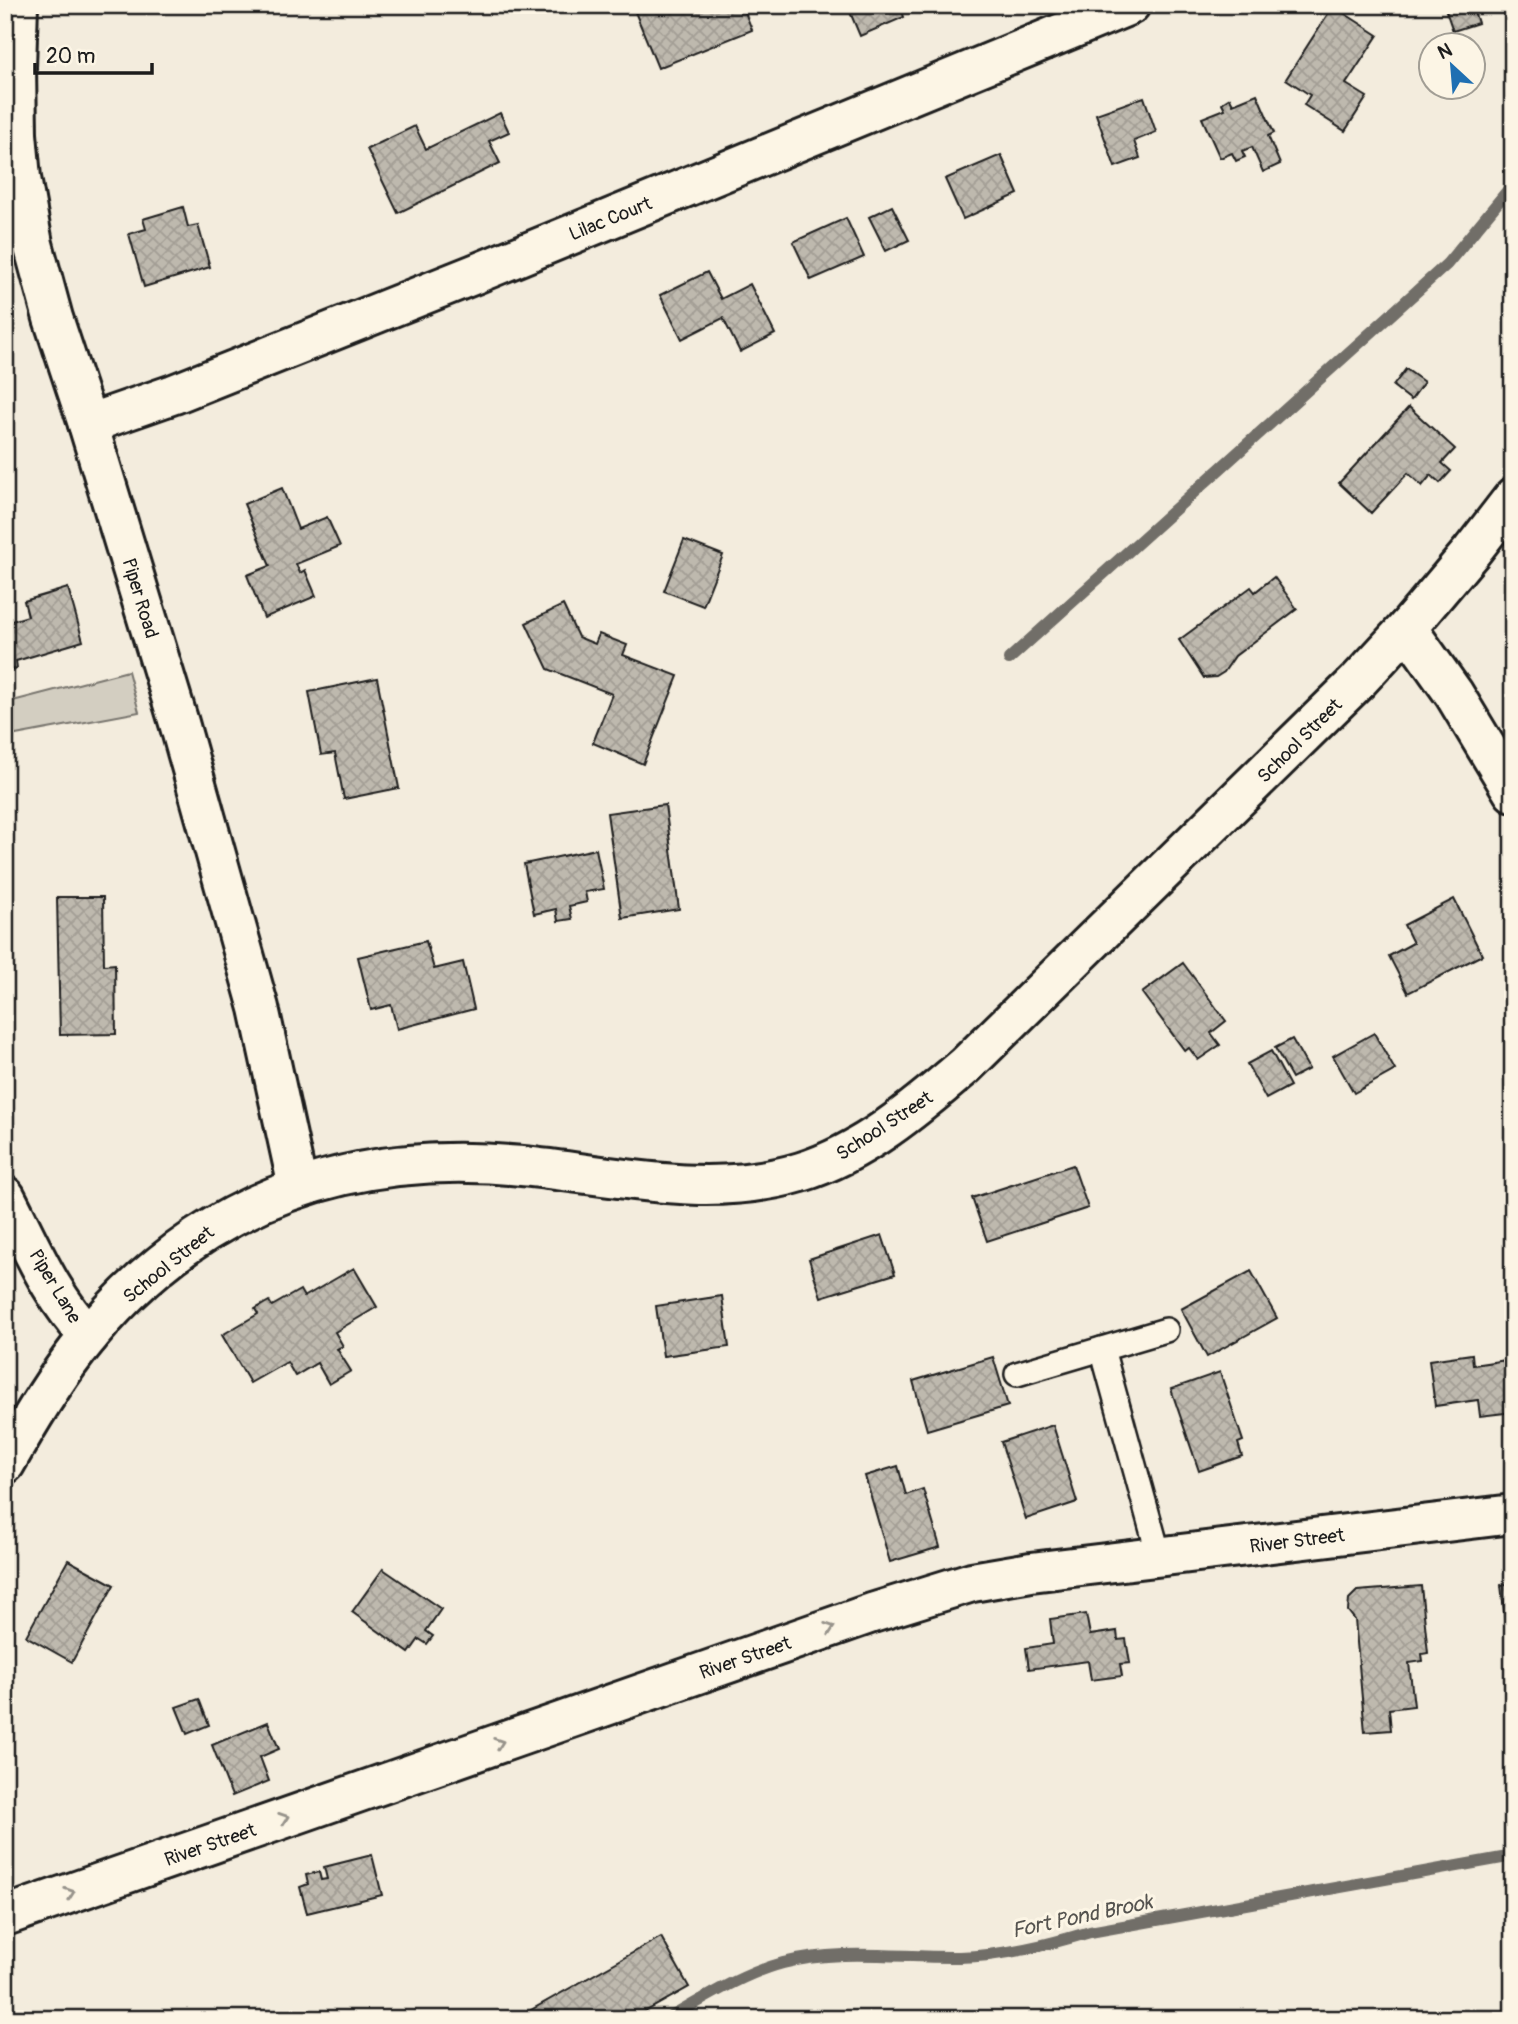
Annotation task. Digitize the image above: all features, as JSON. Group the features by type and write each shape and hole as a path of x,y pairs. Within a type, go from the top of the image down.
{"street":[{"name":"Piper Road","path":"18,5 16,114 19,156 33,244 178,723 255,995 298,1187"},
{"name":"Lilac Court","path":"88,424 174,394 475,274 1130,5"},
{"name":"School Street","path":"5,1464 44,1397 89,1336 146,1278 195,1239 250,1206 298,1187 386,1168 463,1163 524,1166 650,1183 751,1183 800,1172 845,1153 904,1116 965,1066 1330,710 1407,628 1513,498"},
{"path":"1407,628 1454,694 1513,792"},
{"name":"Piper Lane","path":"5,1196 68,1312 89,1336"},
{"name":"River Street","path":"5,1916 958,1586 1000,1577 1159,1556 1513,1514"}],"lane":[{"path":"1017,1374 1166,1329"},
{"path":"1101,1349 1159,1556"}],"shaded area":[{"path":"128,671 139,712 5,737 5,703"}],"building":[{"path":"761,5 745,12 752,30 658,68 633,7"},
{"path":"847,5 900,5 904,17 860,36"},
{"path":"1444,5 1472,5 1478,23 1453,31"},
{"path":"1333,6 1378,35 1346,84 1367,97 1345,131 1304,105 1310,95 1286,79"},
{"path":"1257,94 1274,133 1268,136 1280,164 1263,172 1252,147 1242,151 1245,157 1236,161 1232,153 1220,158 1202,118 1225,109 1222,103 1230,98 1233,104"},
{"path":"1144,97 1156,132 1134,141 1140,158 1115,167 1096,114"},
{"path":"500,113 509,132 489,141 500,163 398,213 367,149 415,126 426,149"},
{"path":"1001,155 1018,194 963,219 945,179"},
{"path":"892,206 909,240 886,251 869,217"},
{"path":"183,207 188,227 198,225 210,267 144,287 129,234 146,229 143,219"},
{"path":"846,218 864,257 811,280 793,242"},
{"path":"707,272 721,299 750,284 775,334 740,352 723,318 682,339 660,295"},
{"path":"1406,369 1424,382 1411,400 1393,386"},
{"path":"1409,407 1455,449 1442,463 1451,471 1440,483 1431,475 1422,486 1408,473 1371,513 1339,483"},
{"path":"282,488 298,529 327,517 340,546 296,564 300,573 305,570 316,596 264,618 247,575 270,566 244,504"},
{"path":"684,540 723,555 703,606 664,591"},
{"path":"1274,577 1297,609 1235,656 1224,672 1216,677 1204,678 1179,640 1251,587 1255,592"},
{"path":"68,588 83,641 16,661 17,668 5,672 5,623 28,616 24,601"},
{"path":"563,605 578,637 595,644 599,634 627,645 623,655 678,676 643,764 593,743 612,694 548,669 526,623"},
{"path":"377,678 399,788 344,799 335,753 321,755 309,692"},
{"path":"665,805 679,909 622,918 607,813"},
{"path":"596,849 604,889 585,892 587,902 569,906 572,919 558,921 556,909 534,914 524,864"},
{"path":"57,897 103,897 104,965 115,964 116,1034 60,1035"},
{"path":"1454,899 1482,955 1408,993 1389,956 1413,943 1404,925"},
{"path":"426,941 434,969 463,962 474,1009 397,1029 391,1005 371,1010 358,957"},
{"path":"1183,963 1226,1021 1211,1033 1220,1045 1198,1060 1189,1048 1185,1051 1142,993"},
{"path":"1374,1033 1395,1070 1354,1093 1333,1056"},
{"path":"1292,1039 1309,1069 1292,1078 1275,1048"},
{"path":"1271,1051 1290,1086 1266,1099 1247,1064"},
{"path":"1073,1165 1088,1208 987,1241 972,1198"},
{"path":"882,1235 895,1274 821,1297 809,1259"},
{"path":"354,1268 377,1307 335,1332 343,1346 337,1349 351,1371 329,1384 317,1363 295,1376 287,1362 250,1383 222,1335 258,1314 255,1309 269,1301 272,1306 300,1290 304,1297"},
{"path":"1251,1271 1277,1318 1207,1357 1181,1309"},
{"path":"722,1296 729,1347 663,1356 656,1306"},
{"path":"1472,1354 1473,1365 1513,1359 1513,1412 1480,1416 1478,1400 1435,1406 1429,1360"},
{"path":"993,1357 1008,1406 927,1430 913,1381"},
{"path":"1220,1372 1243,1441 1238,1443 1242,1456 1199,1471 1171,1389"},
{"path":"1053,1425 1077,1502 1026,1519 1001,1442"},
{"path":"898,1466 906,1495 923,1489 940,1547 890,1562 865,1476"},
{"path":"68,1560 114,1585 72,1662 26,1636"},
{"path":"383,1569 441,1609 426,1631 433,1636 427,1644 419,1639 409,1653 352,1612"},
{"path":"1513,1583 1513,1662 1510,1662 1501,1585"},
{"path":"1421,1586 1428,1653 1422,1654 1423,1661 1409,1663 1414,1706 1389,1709 1391,1730 1365,1732 1355,1620 1348,1611 1349,1599 1357,1591"},
{"path":"1086,1614 1090,1635 1117,1631 1118,1640 1126,1639 1130,1663 1120,1664 1122,1676 1091,1680 1088,1661 1029,1669 1026,1648 1053,1644 1050,1619"},
{"path":"199,1699 209,1725 187,1734 176,1707"},
{"path":"268,1722 279,1749 260,1757 269,1781 232,1796 212,1745"},
{"path":"372,1855 382,1895 307,1913 300,1887 308,1884 306,1875 319,1872 321,1880 327,1879 324,1867"},
{"path":"661,1937 689,1987 632,2019 515,2019"}],"waterway":[{"path":"1009,659 1447,264 1513,184"},
{"name":"Fort Pond Brook","path":"668,2019 753,1973 805,1958 848,1955 959,1957 1009,1952 1090,1932 1513,1856"}]}
